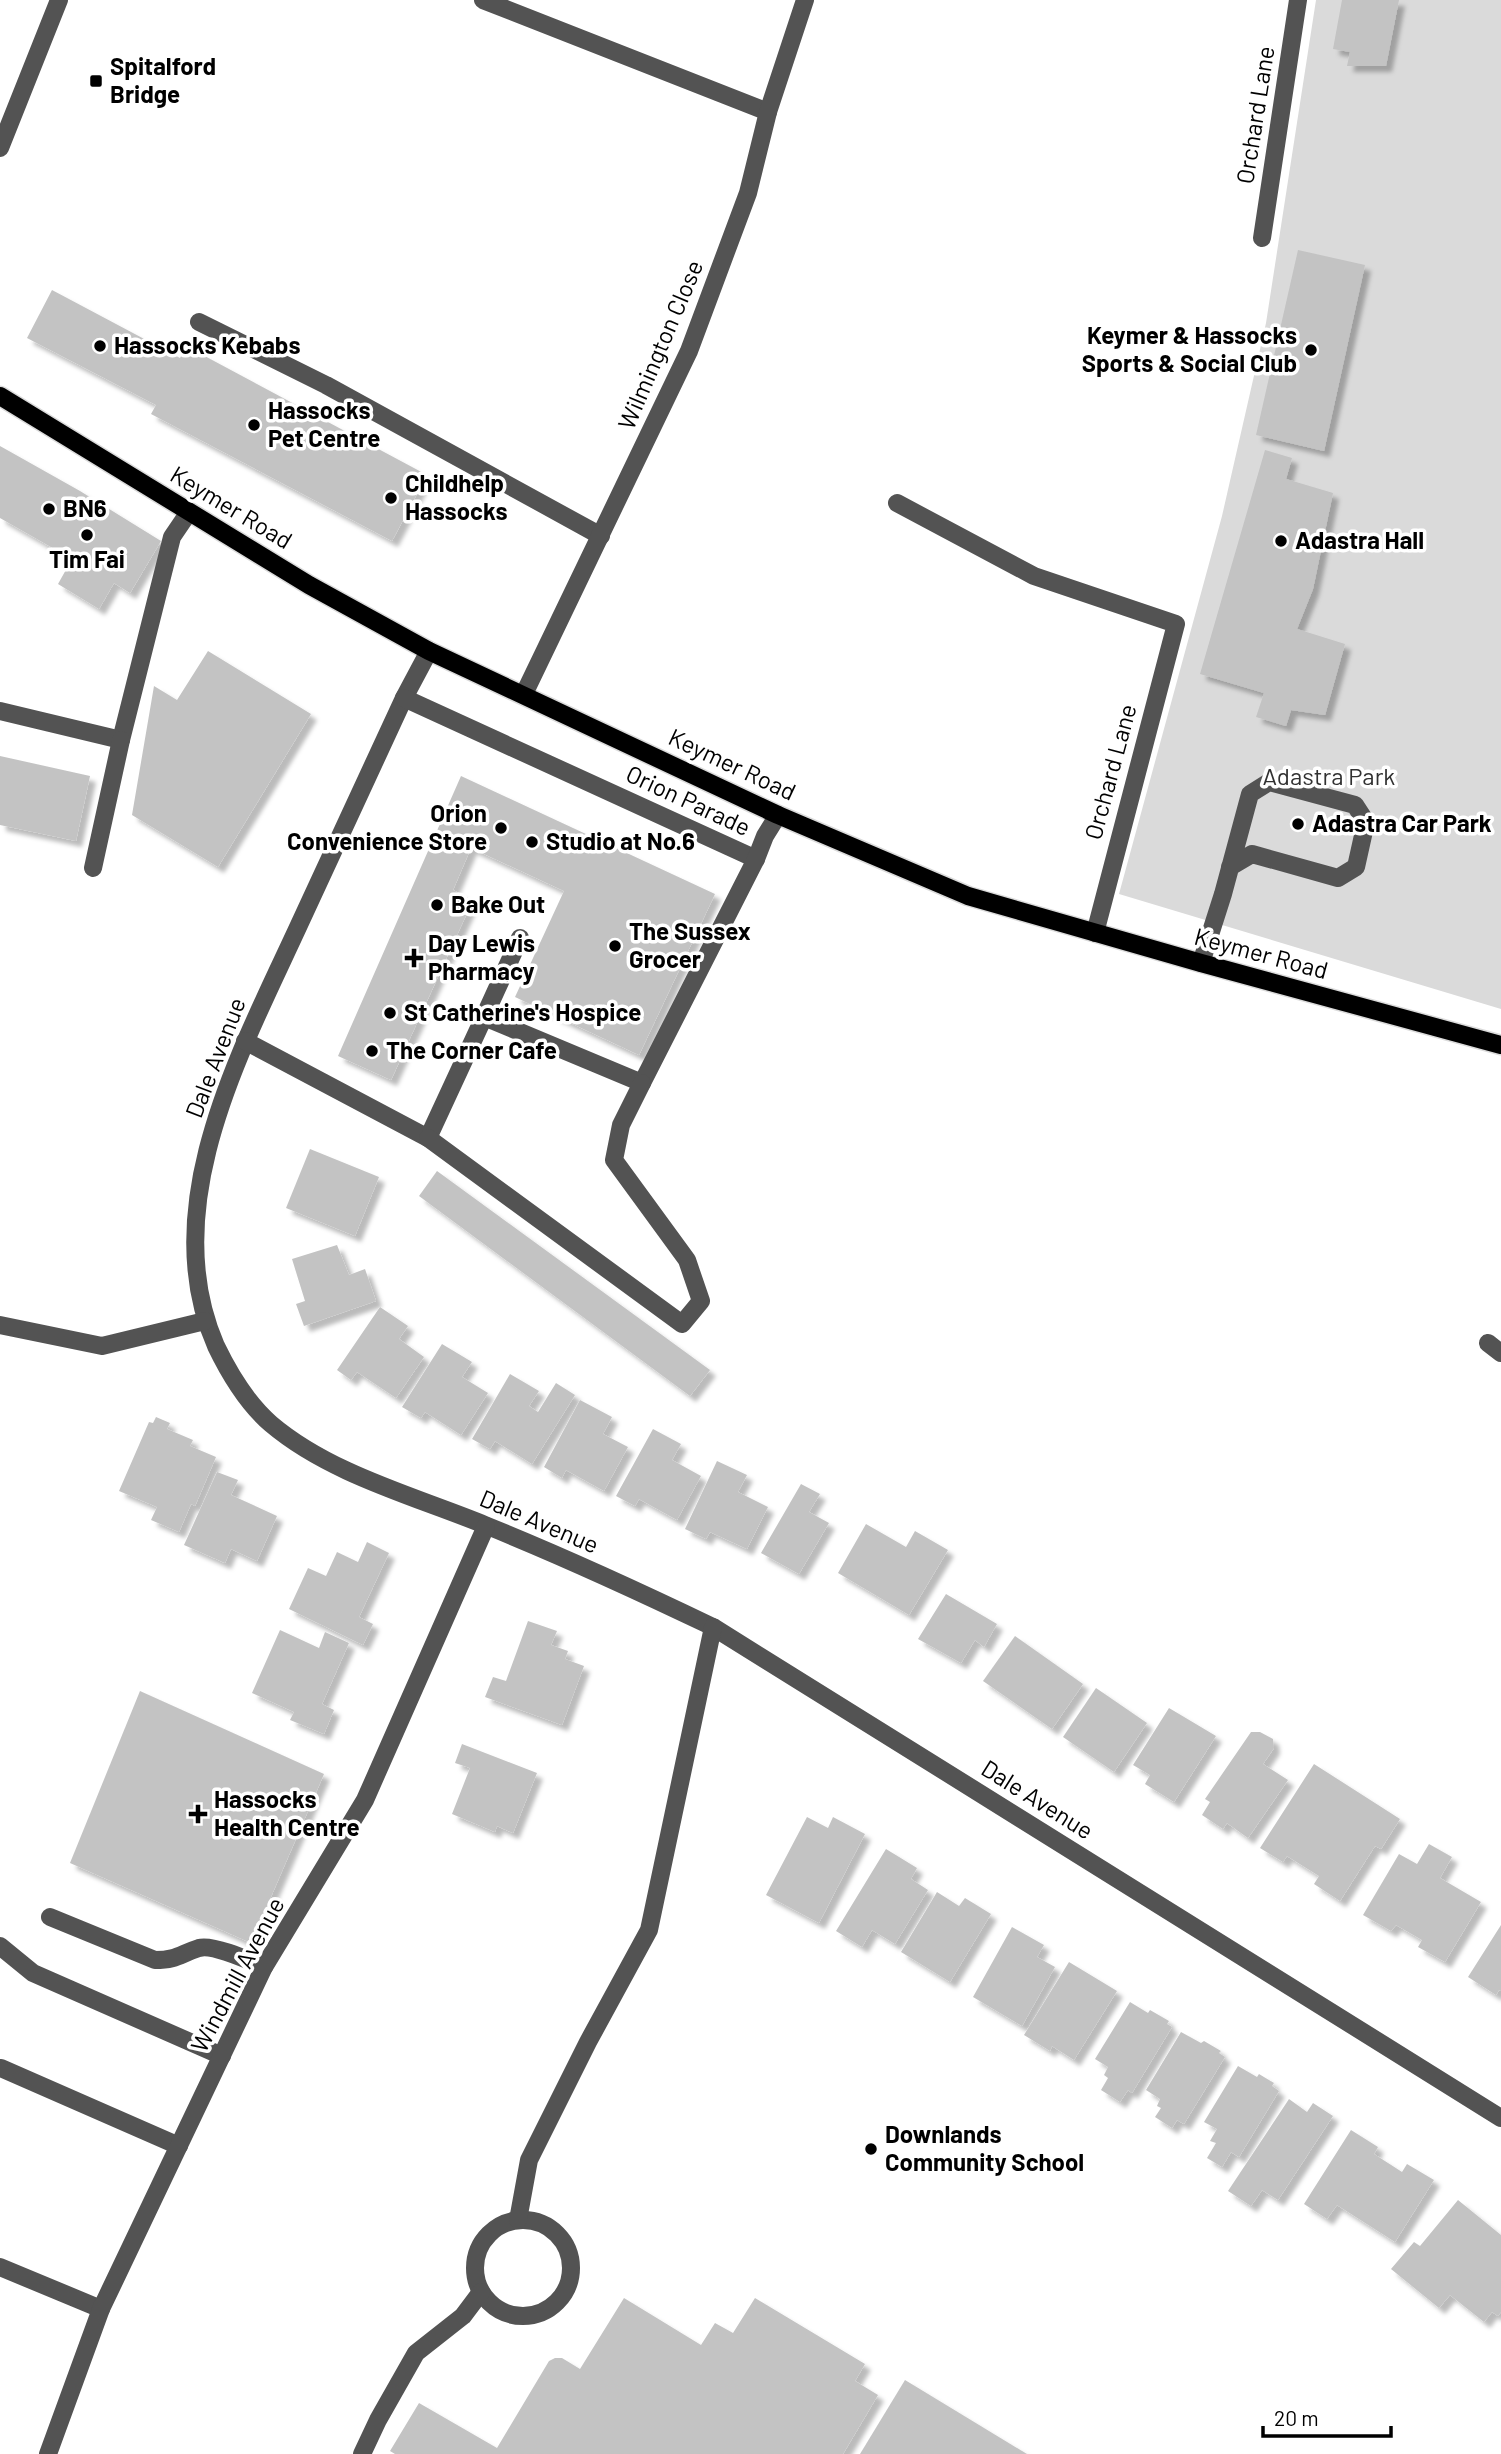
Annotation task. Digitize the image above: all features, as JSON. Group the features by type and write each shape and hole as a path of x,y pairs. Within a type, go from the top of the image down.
{"main road":[{"name":"Keymer Road","path":"0,396 309,585 429,651 778,815 968,896 1501,1045"}],"street":[{"path":"0,148 59,0"},
{"path":"483,0 768,112"},
{"name":"Wilmington Close","path":"524,694 689,351 748,193 768,112 805,0"},
{"name":"Orchard Lane","path":"1262,238 1298,0"},
{"path":"198,321 326,385 601,536"},
{"name":"Orchard Lane","path":"897,503 1034,576 1176,624 1095,933"},
{"path":"93,868 121,740 173,537 189,512"},
{"name":"Dale Avenue","path":"429,651 404,698 245,1041 216,1119 198,1194 195,1263 205,1321 229,1373 271,1423 332,1465 599,1573 713,1627 1501,2118"},
{"name":"Orion Parade","path":"404,698 756,859 621,1125 614,1160 687,1260 701,1301 682,1324 428,1138"},
{"path":"0,710 121,740"},
{"path":"1201,963 1250,794 1269,782 1355,805 1366,822 1356,867 1338,878 1252,854 1230,867"},
{"path":"756,859 765,836 778,815"},
{"path":"245,1041 428,1138 520,938"},
{"path":"484,1017 642,1083"},
{"path":"0,1325 102,1346 205,1321"},
{"name":"Windmill Avenue","path":"48,2454 102,2309 264,1967 365,1800 486,1526"},
{"path":"518,2220 529,2160 588,2042 649,1930 713,1627"},
{"path":"50,1917 155,1960 171,1960 202,1947 240,1956 264,1967"},
{"path":"0,1946 33,1973 222,2056"},
{"path":"1,2068 179,2146"},
{"path":"518,2220 534,2221 561,2237 572,2267 569,2283 562,2296 550,2308 536,2315 505,2313 491,2304 481,2292 475,2277 475,2261 480,2246 489,2233 502,2224 518,2220"},
{"path":"0,2267 102,2309"},
{"path":"362,2454 416,2353 463,2316 481,2292"}],"green space":[{"name":"Adastra Park","path":"1316,0 1501,0 1501,1009 1119,894 1222,516 1266,323"}],"building":[{"path":"1342,0 1399,0 1386,66 1347,66 1350,52 1333,49"},
{"name":"Keymer & Hassocks Sports & Social Club","path":"1298,250 1365,265 1324,451 1256,435"},
{"path":"52,290 180,358 186,346 427,475 392,541 151,414 156,405 27,338"},
{"path":"0,446 161,541 130,593 114,583 99,609 58,584 72,559 0,518"},
{"name":"Adastra Hall","path":"1265,450 1292,458 1286,479 1333,493 1313,589 1297,629 1345,644 1325,715 1291,710 1286,726 1256,717 1264,693 1200,674"},
{"path":"208,651 311,714 218,867 132,815 154,686 177,700"},
{"path":"0,756 90,776 76,841 0,825"},
{"path":"461,776 715,894 639,1055 515,997 564,891 471,848 453,890 473,900 391,1080 338,1056"},
{"path":"310,1149 379,1177 355,1236 286,1208"},
{"path":"437,1171 710,1370 690,1396 419,1196"},
{"path":"337,1245 349,1275 365,1269 376,1301 304,1326 296,1304 305,1301 292,1259"},
{"path":"380,1307 408,1326 399,1339 424,1357 396,1398 357,1372 351,1380 337,1370"},
{"path":"442,1344 472,1362 462,1377 488,1393 461,1435 425,1412 421,1418 402,1407"},
{"path":"510,1374 539,1391 529,1406 538,1412 556,1383 575,1395 532,1464 495,1441 490,1449 472,1439"},
{"path":"580,1400 612,1417 603,1434 628,1447 604,1491 566,1470 562,1478 544,1467"},
{"path":"156,1417 170,1423 167,1429 193,1440 190,1446 216,1457 195,1506 191,1504 179,1532 151,1520 157,1507 119,1491 149,1422 153,1423"},
{"path":"653,1429 681,1444 672,1460 701,1476 677,1520 639,1499 635,1506 616,1496"},
{"path":"717,1461 747,1475 738,1492 768,1507 747,1549 710,1532 706,1539 685,1529"},
{"path":"217,1472 238,1480 231,1495 277,1516 257,1561 231,1549 225,1563 184,1545"},
{"path":"801,1484 820,1494 809,1512 829,1523 799,1574 761,1553"},
{"path":"866,1524 906,1547 915,1531 948,1550 909,1615 838,1573"},
{"path":"367,1542 389,1553 359,1617 373,1624 363,1645 289,1609 308,1568 326,1576 337,1552 358,1562"},
{"path":"946,1594 997,1624 984,1647 975,1640 961,1663 918,1639"},
{"path":"528,1621 557,1631 551,1645 568,1651 565,1659 584,1666 562,1725 485,1697 493,1677 506,1681"},
{"path":"280,1630 319,1648 325,1632 349,1643 322,1704 334,1710 324,1734 290,1720 294,1712 252,1693"},
{"path":"1015,1636 1083,1684 1052,1729 983,1681"},
{"path":"1096,1688 1147,1723 1114,1772 1063,1737"},
{"name":"Hassocks Health Centre","path":"140,1691 324,1774 251,1943 70,1863"},
{"path":"1169,1708 1216,1736 1174,1802 1145,1784 1150,1775 1133,1765"},
{"path":"1251,1732 1260,1732 1273,1739 1274,1748 1263,1764 1288,1780 1248,1838 1227,1823 1223,1829 1202,1815 1210,1802 1205,1799"},
{"path":"462,1744 537,1773 513,1833 497,1826 495,1832 452,1814 470,1768 455,1763"},
{"path":"1314,1764 1400,1819 1381,1849 1375,1846 1340,1901 1314,1884 1319,1876 1287,1856 1283,1862 1260,1848"},
{"path":"807,1817 828,1828 833,1817 865,1834 819,1923 766,1895"},
{"path":"1429,1844 1452,1857 1440,1878 1481,1902 1445,1962 1418,1947 1422,1940 1396,1925 1391,1931 1363,1915 1399,1854 1417,1864"},
{"path":"886,1849 917,1868 911,1879 928,1890 895,1944 872,1930 862,1947 836,1931"},
{"path":"937,1892 959,1906 965,1898 991,1914 950,1982 901,1952"},
{"path":"1501,1925 1501,1991 1496,1995 1468,1977"},
{"path":"1012,1927 1044,1945 1037,1957 1055,1967 1022,2026 973,1997"},
{"path":"1069,1962 1117,1991 1074,2060 1052,2046 1050,2051 1024,2035"},
{"path":"1130,2002 1169,2021 1167,2024 1172,2027 1132,2093 1128,2090 1120,2102 1101,2090 1108,2078 1104,2075 1108,2067 1095,2059"},
{"path":"1181,2032 1201,2043 1204,2041 1221,2051 1219,2053 1225,2057 1184,2124 1177,2120 1172,2128 1155,2117 1161,2108 1157,2106 1160,2099 1146,2090"},
{"path":"1238,2066 1274,2083 1272,2086 1279,2091 1239,2157 1231,2152 1222,2167 1207,2158 1216,2143 1210,2141 1217,2129 1204,2122"},
{"path":"1289,2099 1307,2112 1313,2103 1333,2116 1278,2200 1262,2190 1251,2206 1228,2191"},
{"path":"1351,2130 1378,2147 1374,2154 1402,2172 1407,2164 1434,2180 1395,2242 1337,2205 1327,2219 1304,2204"},
{"path":"1458,2200 1501,2235 1501,2312 1498,2316 1492,2312 1484,2322 1450,2295 1439,2308 1391,2269 1414,2242 1420,2246"},
{"path":"624,2298 701,2345 715,2323 733,2333 755,2298 865,2364 855,2381 878,2395 843,2454 395,2454 390,2451 419,2403 497,2448 549,2361 562,2358 580,2369"},
{"path":"905,2380 1027,2454 860,2454"}],"place":[{"name":"Spitalford Bridge","path":"96,81"},
{"name":"Hassocks Kebabs","path":"100,346"},
{"name":"Keymer & Hassocks Sports & Social Club","path":"1311,350"},
{"name":"Hassocks Pet Centre","path":"254,425"},
{"name":"Childhelp Hassocks","path":"391,498"},
{"name":"BN6","path":"49,509"},
{"name":"Tim Fai","path":"87,535"},
{"name":"Adastra Hall","path":"1281,541"},
{"name":"Adastra Car Park","path":"1298,824"},
{"name":"Orion Convenience Store","path":"501,828"},
{"name":"Studio at No.6","path":"532,842"},
{"name":"Bake Out","path":"437,905"},
{"name":"The Sussex Grocer","path":"615,946"},
{"name":"Day Lewis Pharmacy","path":"414,958"},
{"name":"St Catherine's Hospice","path":"390,1013"},
{"name":"The Corner Cafe","path":"372,1051"},
{"name":"Hassocks Health Centre","path":"198,1814"},
{"name":"Downlands Community School","path":"871,2149"}]}
